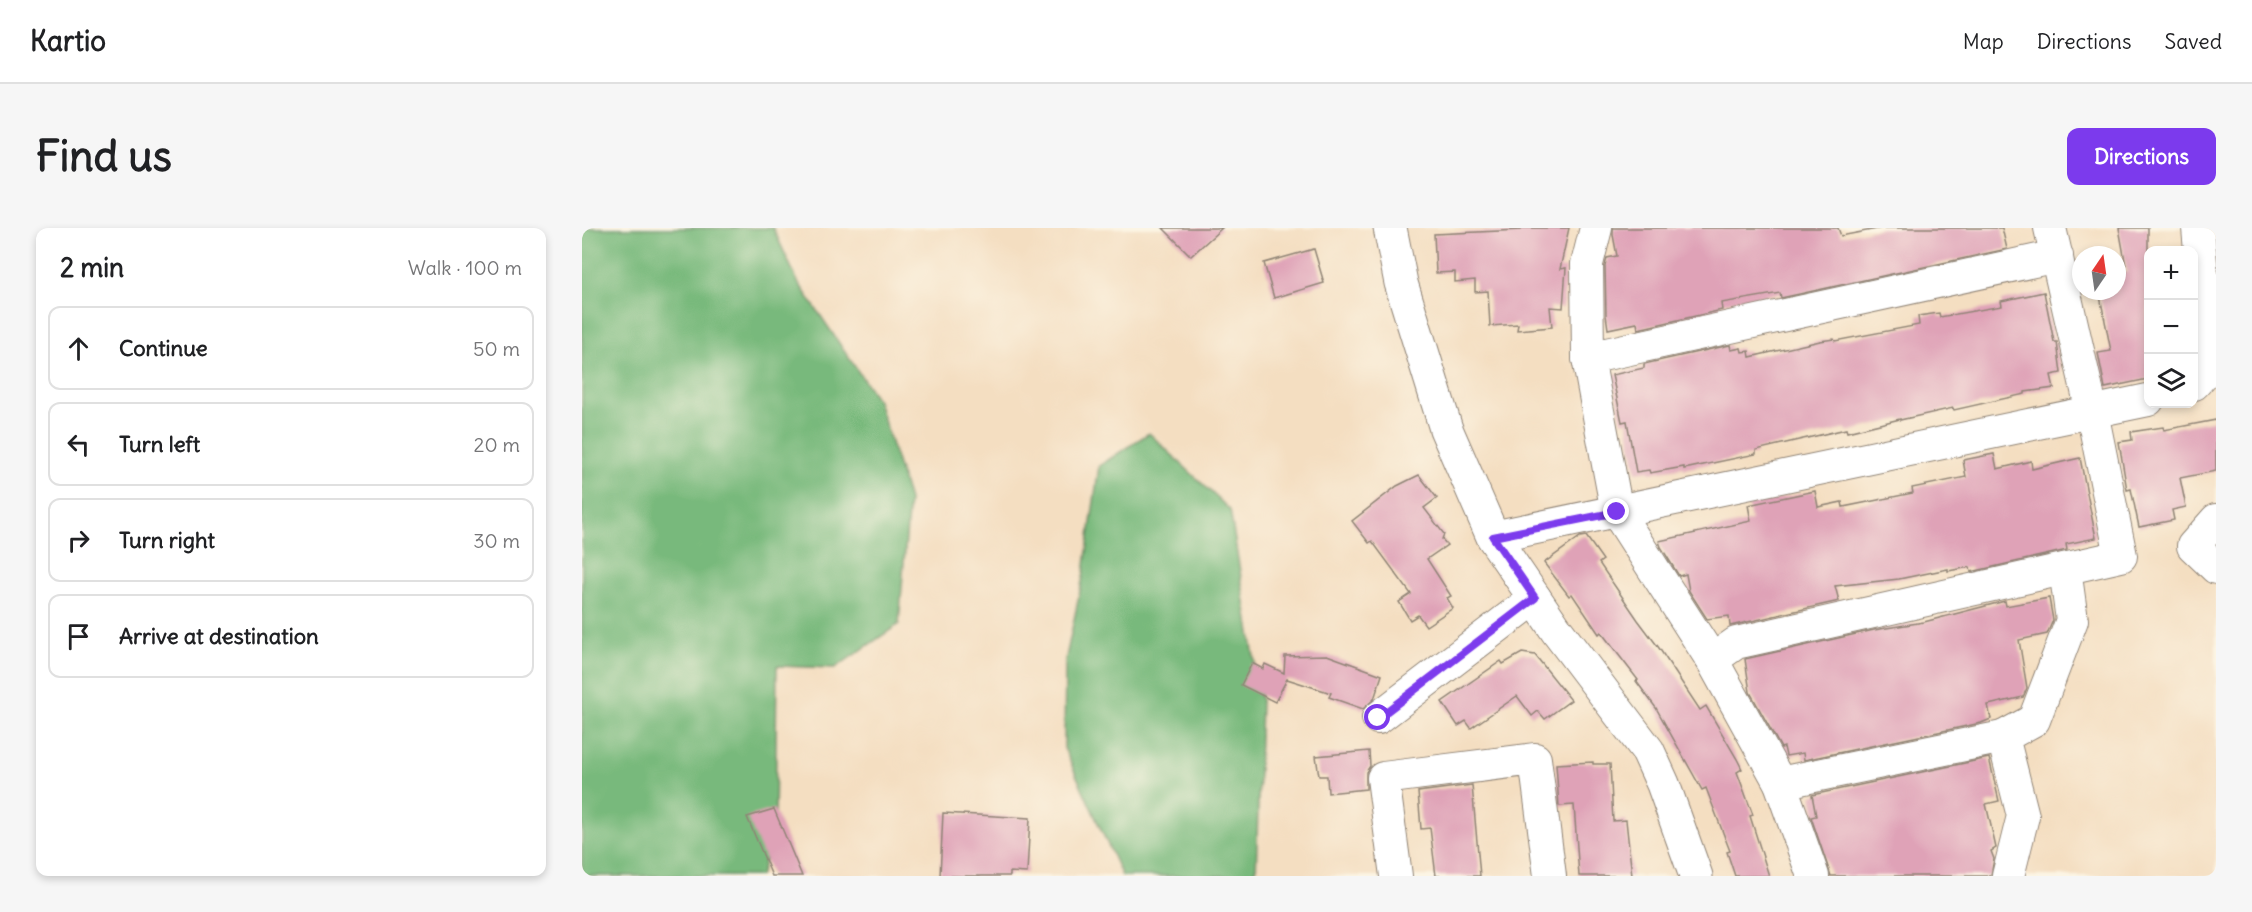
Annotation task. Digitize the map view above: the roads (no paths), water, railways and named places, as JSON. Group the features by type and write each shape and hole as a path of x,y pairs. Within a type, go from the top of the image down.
{"street":[{"path":"1390,228 1401,283 1446,429 1493,537 1557,631 1648,751 1663,784 1696,876"},
{"path":"1596,228 1587,264 1588,358 1617,512 1713,660 1780,783 1813,876"},
{"path":"2198,228 2210,366 2198,379"},
{"path":"1588,358 2054,242 2121,556 1736,642 1713,660"},
{"path":"1493,537 2144,401"},
{"path":"2216,520 2193,546 2216,568"},
{"path":"1780,783 2003,737 2034,720 2072,620 2065,568"},
{"path":"1378,718 1535,598"},
{"path":"2003,737 2023,816 2008,876"},
{"path":"1396,876 1383,778 1535,759 1550,876"}]}
